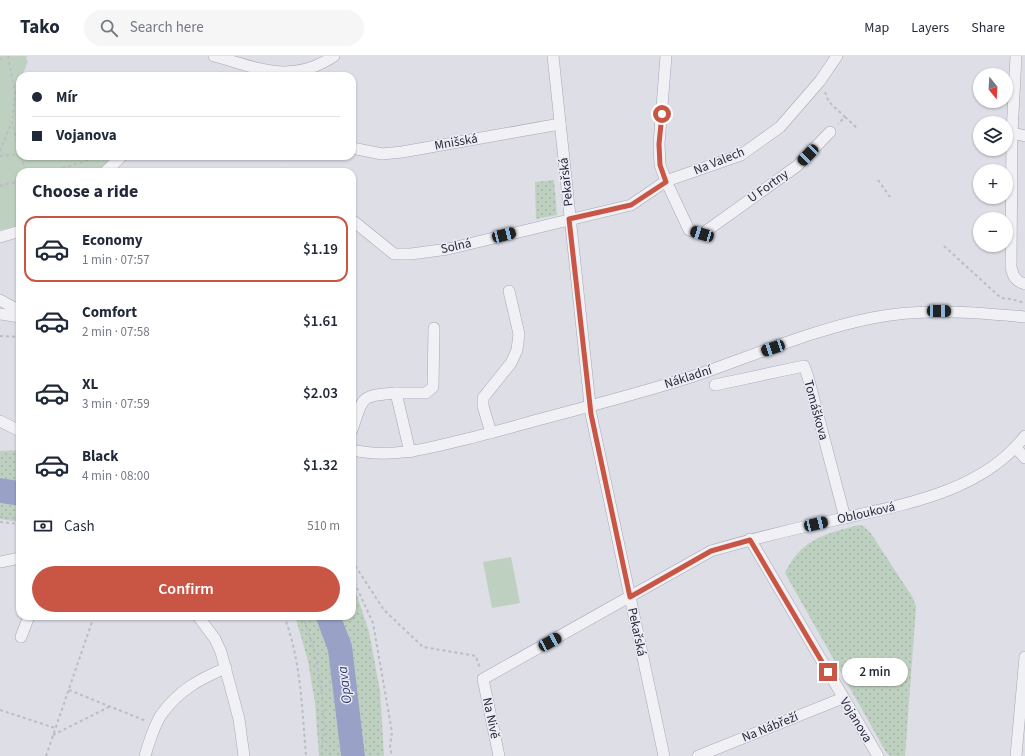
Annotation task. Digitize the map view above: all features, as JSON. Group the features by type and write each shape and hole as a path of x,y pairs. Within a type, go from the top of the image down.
{"street":[{"path":"214,56 279,72"},
{"path":"308,72 334,56"},
{"name":"Pekařská","path":"553,56 569,219 590,406 664,756"},
{"path":"666,56 659,144 660,165 666,182"},
{"name":"Na Valech","path":"569,219 631,205 666,182 741,155 780,127 820,81 837,56"},
{"path":"1013,116 1016,56"},
{"name":"Mnišská","path":"356,149 382,154 402,152 560,124"},
{"name":"U Fortny","path":"666,182 689,230 702,234 797,166 830,132"},
{"path":"1013,133 1025,136"},
{"path":"1012,156 1011,266 1014,278 1025,284"},
{"path":"108,168 118,160"},
{"name":"Solná","path":"356,223 394,254 411,254 448,249 569,219"},
{"path":"0,237 16,232"},
{"path":"491,433 483,406 483,398 511,363 517,350 519,334 509,291"},
{"path":"0,300 16,309"},
{"name":"Nákladní","path":"356,451 374,453 410,452 491,433 696,375 823,331 873,317 912,312 939,311 983,312 1025,317"},
{"path":"0,314 16,316"},
{"path":"356,420 362,404 366,398 372,395 426,393 432,388 434,328"},
{"name":"Tomáškova","path":"715,385 804,366 845,518"},
{"path":"396,393 410,452"},
{"path":"0,422 16,429"},
{"name":"Oblouková","path":"483,679 711,551 750,540 913,502 941,492 973,478 993,466 1016,448 1025,436"},
{"path":"1016,448 1025,458"},
{"name":"Vojanova","path":"750,540 878,756"},
{"path":"0,562 16,559"},
{"path":"21,637 27,620"},
{"path":"201,620 215,639 221,652 239,719 244,756"},
{"path":"1016,756 1025,657"},
{"path":"145,756 160,716 182,691 204,677 226,668"},
{"name":"Na Nivě","path":"483,679 499,756"},
{"name":"Na Nábřeží","path":"698,756 843,698"}],"path":[{"path":"0,60 3,56"},
{"path":"0,151 12,123 15,93 8,56"},
{"path":"820,81 829,102 858,129"},
{"path":"830,132 845,117"},
{"path":"12,123 16,138"},
{"path":"0,156 16,154"},
{"path":"64,168 88,160"},
{"path":"878,180 890,196"},
{"path":"0,186 16,182"},
{"path":"944,246 1000,298 1010,298 1025,303"},
{"path":"0,336 16,337"},
{"path":"0,516 16,518"},
{"path":"0,522 16,524"},
{"path":"356,568 384,610 423,647 476,656 483,679"},
{"path":"356,586 373,623 392,732 390,747 392,756"},
{"path":"46,756 93,620"},
{"path":"285,620 294,649 300,682 306,756"},
{"path":"305,620 312,639 320,678 324,722 321,756"},
{"path":"69,690 156,725"},
{"path":"53,735 109,707"},
{"path":"0,710 56,728"}],"green space":[{"path":"0,56 27,56 26,60 28,61 24,72 16,72 16,160 111,160 102,168 16,168 16,226 0,230"},
{"path":"554,180 557,215 536,219 535,182"},
{"path":"16,450 16,480 0,478 0,451"},
{"path":"0,503 16,505 16,521 0,519"},
{"path":"859,525 863,526 870,532 913,598 916,607 905,756 890,756 886,752 785,573 791,562 806,545 825,535"},
{"path":"511,557 520,603 492,608 483,562"},
{"path":"356,592 369,632 380,691 384,756 365,756 352,645 343,620 356,620"},
{"path":"296,620 316,620 328,651 341,756 319,756 315,703 308,661"}],"water":[{"path":"0,478 16,480 16,505 0,503"},
{"name":"Opava","path":"316,620 343,620 352,645 365,756 341,756 328,651"}],"route":[{"path":"662,114 659,144 660,165 666,182 631,205 569,219 591,414 630,597 711,551 750,540 828,672"}]}
